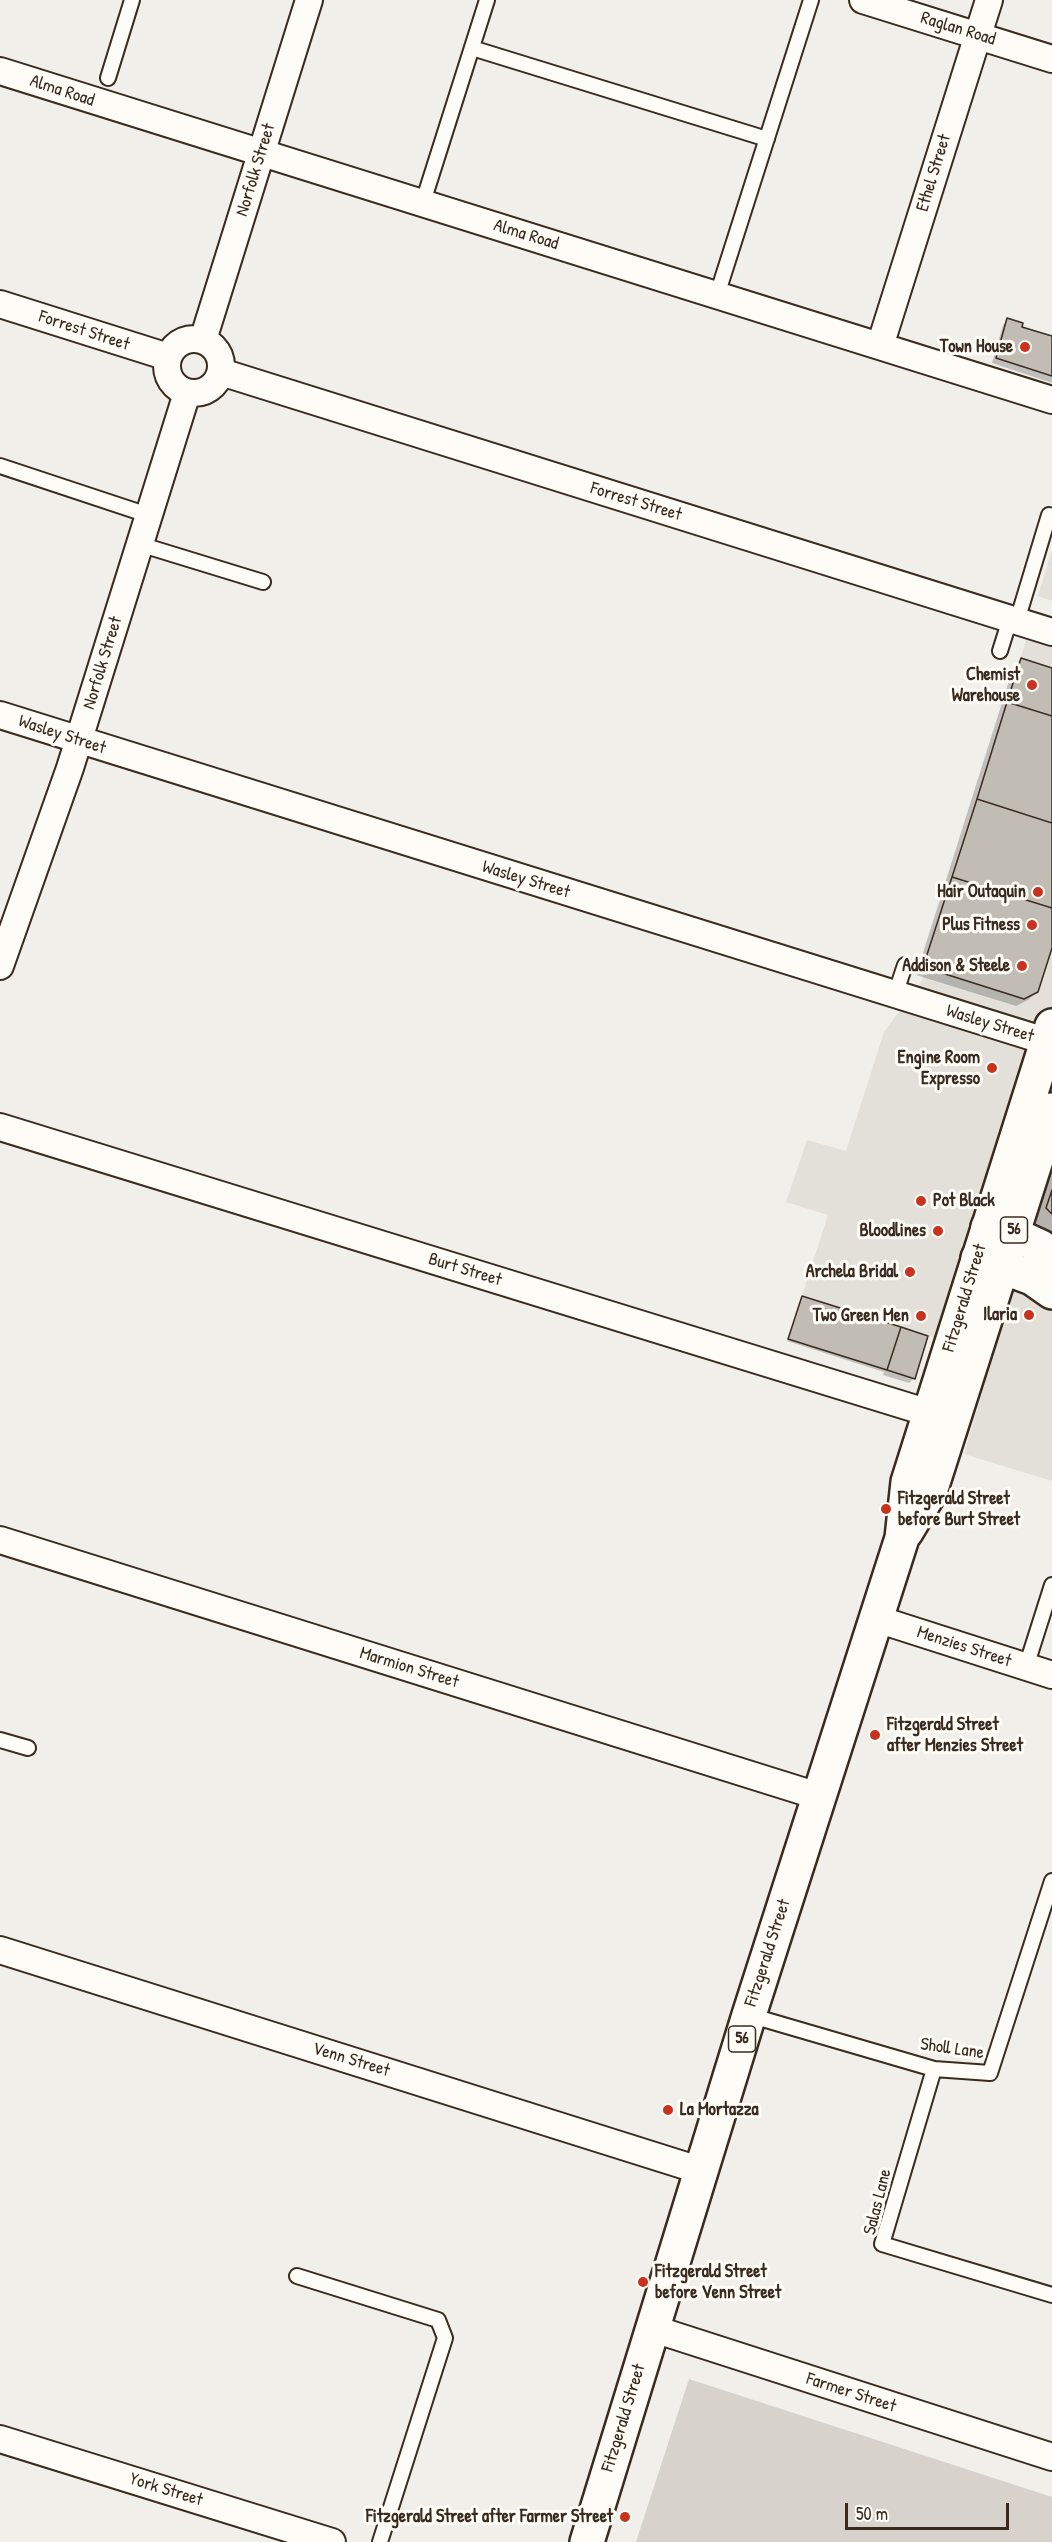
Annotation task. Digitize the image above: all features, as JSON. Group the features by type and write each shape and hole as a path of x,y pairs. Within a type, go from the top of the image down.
{"main road":[{"name":"Fitzgerald Street","path":"902,1538 930,1492 1050,1037"},
{"name":"Fitzgerald Street","path":"1000,1230 1052,1110"},
{"path":"1000,1230 1041,1247 1052,1259"},
{"name":"Fitzgerald Street","path":"587,2542 749,2015 902,1538 908,1482 929,1413 990,1262"},
{"path":"990,1262 1032,1278 1052,1292"}],"street":[{"name":"Norfolk Street","path":"203,340 309,0"},
{"name":"Raglan Road","path":"863,0 1052,59"},
{"name":"Ethel Street","path":"880,346 989,0"},
{"name":"Alma Road","path":"0,71 1052,400"},
{"name":"Forrest Street","path":"0,304 168,357"},
{"path":"189,339 203,340 214,347 220,359 221,372 214,385 202,392 187,393 177,388 170,379 167,368 168,357 176,345 189,339"},
{"name":"Forrest Street","path":"221,372 1052,632"},
{"name":"Norfolk Street","path":"0,966 6,924 79,740 187,393"},
{"name":"Wasley Street","path":"0,715 896,995 1050,1037"},
{"name":"Burt Street","path":"0,1127 929,1413"},
{"name":"Marmion Street","path":"0,1540 818,1796"},
{"name":"Menzies Street","path":"877,1619 1052,1675"},
{"name":"Venn Street","path":"0,1950 702,2171"},
{"name":"Farmer Street","path":"651,2328 1052,2457"},
{"name":"York Street","path":"0,2439 332,2542"}],"lane":[{"path":"108,78 132,0"},
{"path":"423,202 487,0"},
{"path":"717,295 811,0"},
{"path":"472,48 766,140"},
{"path":"0,466 148,515"},
{"path":"1000,651 1049,515"},
{"path":"139,544 263,582"},
{"path":"896,995 905,965"},
{"path":"1026,1667 1052,1585"},
{"path":"0,1740 28,1748"},
{"name":"Sholl Lane","path":"749,2015 934,2069 990,2073 1052,1881"},
{"name":"Salas Lane","path":"934,2069 882,2244 1052,2295"},
{"path":"297,2276 438,2320 445,2338 380,2542"}],"shaded area":[{"path":"1052,550 1052,601 1038,596"},
{"path":"1028,634 1052,641 1052,1481 964,1454 994,1352 928,1336 802,1296 828,1215 786,1202 807,1140 846,1151 884,1032 921,982"},
{"path":"689,2379 1052,2497 1052,2542 636,2542"}],"building":[{"name":"Town House","path":"1007,318 1023,323 1022,327 1052,336 1052,376 996,358"},
{"name":"Chemist Warehouse","path":"1021,658 1052,668 1052,716 1007,702"},
{"path":"1007,702 1052,716 1052,823 977,799"},
{"path":"977,799 1052,823 1052,908 952,877"},
{"path":"952,877 1052,908 1052,948 1038,992 1024,999 923,967"},
{"path":"1052,1190 1052,1214 1046,1208"},
{"path":"802,1296 901,1327 887,1370 788,1339"},
{"path":"901,1327 928,1336 915,1379 887,1370"}],"place":[{"name":"Town House","path":"1025,347"},
{"name":"Chemist Warehouse","path":"1032,685"},
{"name":"Hair Outaquin","path":"1038,892"},
{"name":"Plus Fitness","path":"1032,925"},
{"name":"Addison & Steele","path":"1022,966"},
{"name":"Engine Room Expresso","path":"992,1068"},
{"name":"Pot Black","path":"921,1201"},
{"name":"Bloodlines","path":"938,1231"},
{"name":"Archela Bridal","path":"910,1272"},
{"name":"Ilaria","path":"1029,1315"},
{"name":"Two Green Men","path":"921,1316"},
{"name":"Fitzgerald Street before Burt Street","path":"886,1509"},
{"name":"Fitzgerald Street after Menzies Street","path":"875,1735"},
{"name":"La Mortazza","path":"668,2110"},
{"name":"Fitzgerald Street before Venn Street","path":"643,2282"},
{"name":"Fitzgerald Street after Farmer Street","path":"625,2517"}]}
